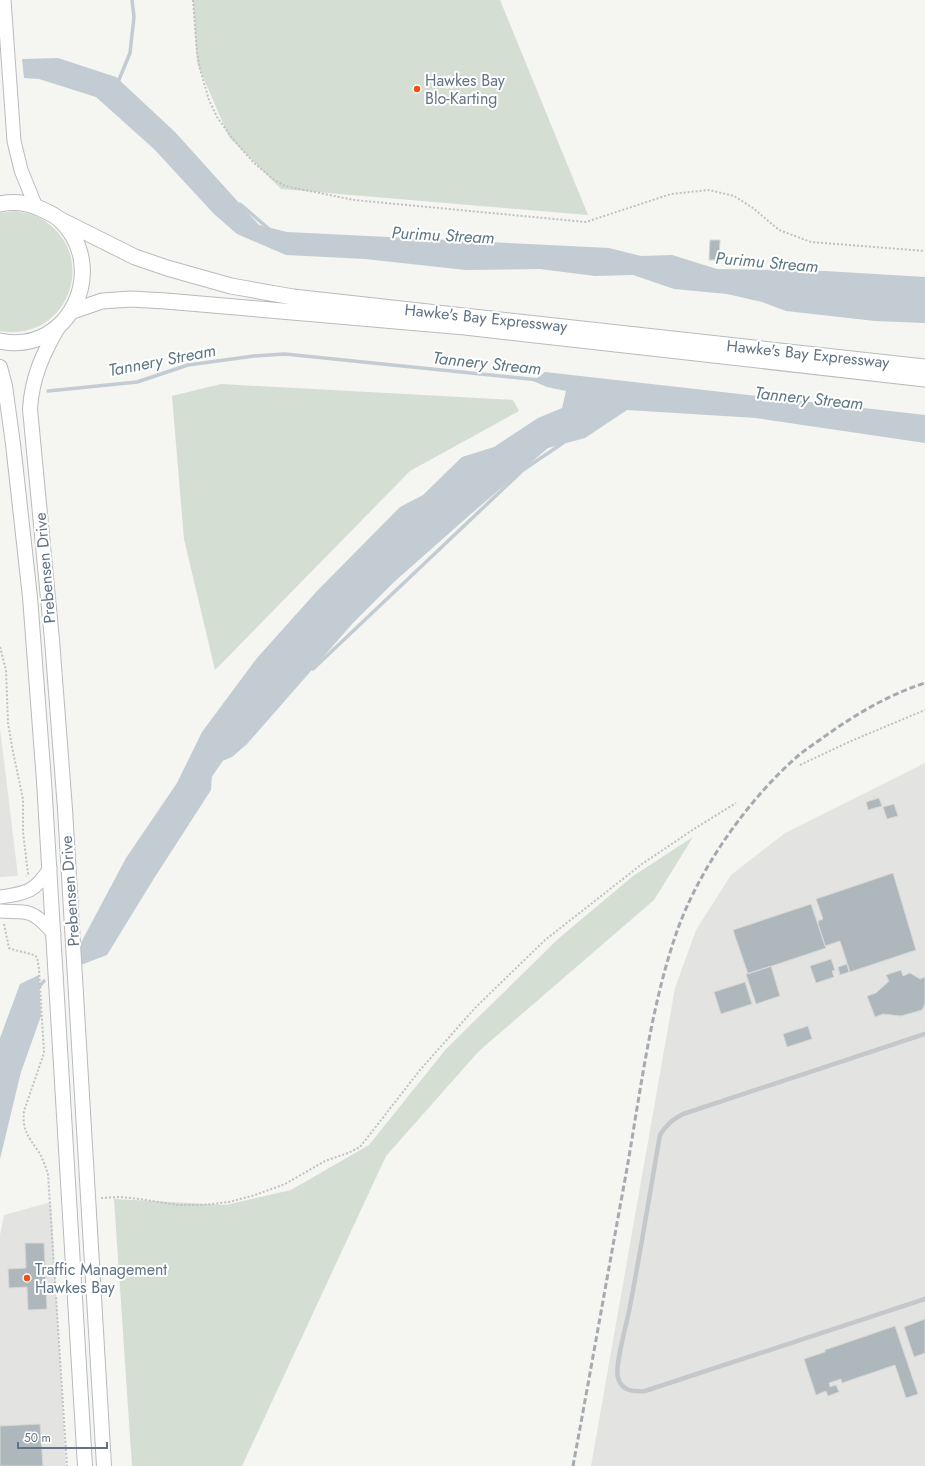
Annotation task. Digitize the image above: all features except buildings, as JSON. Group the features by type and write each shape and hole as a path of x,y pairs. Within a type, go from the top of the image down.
{"highway":[{"name":"Hawke's Bay Expressway","path":"0,204 17,203 36,207 135,257 167,268 231,286 293,297 925,367"},
{"path":"0,341 29,341 51,332 70,312 80,292 82,263 75,240 59,219"},
{"name":"Hawke's Bay Expressway","path":"70,312 102,301 131,299 166,301 464,327 925,379"}],"main road":[{"path":"4,0 14,141 21,170 36,207"},
{"name":"Prebensen Drive","path":"60,324 41,359 30,394 30,409 52,640 63,779 104,1466"},
{"name":"Prebensen Drive","path":"0,367 5,386 14,444 30,597 50,868 85,1466"},
{"path":"0,897 12,896 35,888 42,881 50,868"},
{"path":"1,911 24,912 31,914 44,923 54,934"}],"lane":[{"path":"925,1034 683,1114 672,1120 666,1126 660,1135 630,1306 618,1364 618,1377 622,1385 627,1390 636,1392 645,1391 925,1299"}],"path":[{"path":"193,0 197,52 200,69 209,100 216,117 254,163 273,179 285,186 354,200 586,222 670,194 709,190 734,196 753,208 779,230 811,242 925,251"},
{"path":"0,646 6,670 8,723 23,799 23,832 28,874 25,878"},
{"path":"800,765 851,741 925,710"},
{"path":"88,1197 134,1198 177,1205 203,1205 229,1202 256,1195 285,1184 325,1161 348,1153 360,1146 420,1070 475,1008 545,940 642,864 736,803"},
{"path":"1,911 9,948 18,952 32,954 37,957 39,969 44,1053 24,1111 23,1120 28,1138 44,1163 48,1174 67,1466"}],"shaded area":[{"path":"193,0 500,0 588,215 281,189 229,137 197,63"},
{"path":"58,58 116,77 175,132 259,225 287,232 609,248 641,256 672,255 717,269 825,271 925,277 925,323 875,321 786,311 762,302 727,294 674,289 633,275 595,276 540,269 466,270 365,259 286,255 237,234 214,214 154,149 96,97 39,79 24,78 22,59"},
{"path":"16,211 31,214 42,219 62,237 70,256 72,276 68,295 58,311 43,324 23,331 0,331 0,213"},
{"path":"545,372 925,415 925,443 756,418 627,410 585,438 548,448 394,582 353,623 247,744 232,757 217,763 212,774 211,790 107,955 78,966 76,952 126,858 177,783 202,732 257,658 317,591 400,507 423,495 462,457 494,447 538,418 562,408 566,391 547,387 533,381"},
{"path":"221,384 513,400 519,411 410,471 215,670 184,539 172,396"},
{"path":"0,728 18,876 0,877"},
{"path":"925,763 925,1466 591,1466 675,988 696,930 731,875 785,833"},
{"path":"693,837 654,900 479,1051 386,1156 242,1466 132,1466 114,1199 226,1205 291,1190 369,1145 446,1049 558,939 633,876"},
{"path":"39,975 41,1016 21,1072 0,1159 0,1038 20,984"},
{"path":"51,1202 66,1466 0,1466 0,1235 4,1215"}],"waterway":[{"path":"118,82 130,53 134,17 132,0"},
{"name":"Purimu Stream","path":"240,204 269,229"},
{"name":"Tannery Stream","path":"48,391 137,382 188,365 254,356 285,354 539,380"},
{"path":"313,669 523,470 563,443"},
{"path":"211,775 222,759"},
{"path":"37,989 44,981"}],"railway":[{"path":"573,1466 652,1023 659,992 676,934 697,885 711,861 743,814 761,793 799,755 858,714 884,700 925,683"}],"place":[{"name":"Hawkes Bay Blo-Karting","path":"417,89"},
{"name":"Traffic Management Hawkes Bay","path":"27,1278"}]}
